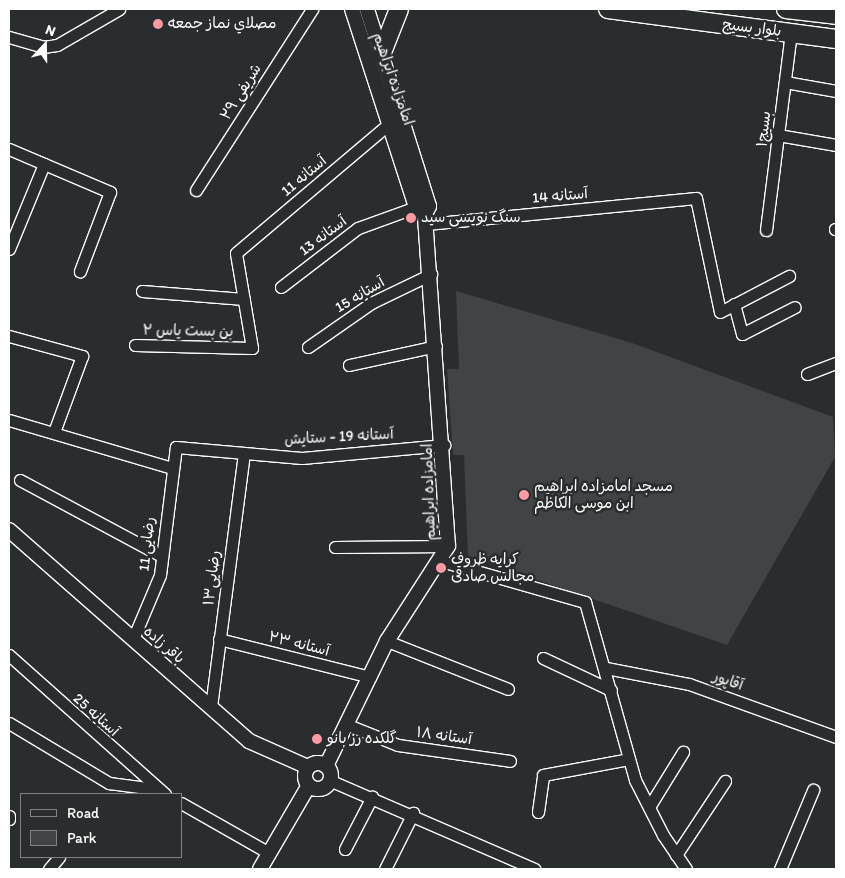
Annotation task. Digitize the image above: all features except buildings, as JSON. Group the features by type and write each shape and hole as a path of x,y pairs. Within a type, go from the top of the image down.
{"main road":[{"path":"382,55 399,9"},
{"name":"بلوار بسیج","path":"608,9 836,39"},
{"name":"بلوار بسیج","path":"786,9 828,12"}],"street":[{"path":"9,37 44,48 57,45 119,9"},
{"name":"شریفی ۲۹","path":"196,190 312,9"},
{"name":"امامزاده ابراهیم","path":"328,773 387,641 441,561 448,546 444,445 431,274 423,215 352,9"},
{"name":"امامزاده ابراهیم","path":"367,9 429,206 423,215"},
{"name":"بسیج۱","path":"766,230 791,32"},
{"path":"785,82 836,91"},
{"name":"آستانه 11","path":"244,299 236,253 391,122"},
{"path":"778,135 836,145"},
{"path":"9,149 110,192 80,271"},
{"path":"9,249 44,164"},
{"name":"آستانه 14","path":"423,215 696,198 720,312 734,304"},
{"name":"آستانه 13","path":"281,287 358,228 423,215"},
{"name":"آستانه 15","path":"308,347 371,303 431,274"},
{"path":"789,276 734,304 742,334 795,307"},
{"path":"142,291 244,299"},
{"name":"بن بست یاس ۲","path":"135,345 252,348 244,299"},
{"path":"9,336 82,356 54,432"},
{"path":"349,365 436,346"},
{"path":"807,374 836,363"},
{"path":"9,420 172,468"},
{"name":"آستانه 19 - ستایش","path":"176,447 302,458 444,445"},
{"name":"رضایی 11","path":"133,640 160,575 176,447"},
{"name":"رضایی۱۳","path":"211,707 244,453"},
{"path":"20,480 162,556"},
{"name":"باقر زاده","path":"9,530 249,741 308,767"},
{"path":"335,547 448,546"},
{"path":"441,561 585,602 606,668 630,759 649,807 686,869"},
{"name":"آستانه ۲۳","path":"219,639 370,678"},
{"path":"387,641 508,689"},
{"name":"آستانه 25","path":"9,655 160,792"},
{"path":"543,658 611,690"},
{"name":"آقاپور","path":"606,668 689,684 836,737"},
{"path":"9,723 109,783 160,792"},
{"name":"آستانه ۱۸","path":"348,725 398,745 510,761"},
{"path":"649,807 683,752"},
{"path":"538,812 544,775 630,759"},
{"path":"328,773 321,788 309,785 305,778 308,767 315,763 328,773 372,797 413,813 536,869"},
{"path":"676,855 725,782"},
{"path":"260,869 309,785"},
{"path":"780,869 813,790"},
{"path":"345,849 372,797"},
{"path":"182,805 270,853"},
{"path":"385,869 413,813"},
{"path":"49,869 58,858"}],"green space":[{"path":"456,291 632,343 833,417 835,457 727,645 468,556 464,455 453,455 447,369 459,369"}],"place":[{"name":"مصلاي نماز جمعه","path":"158,24"},
{"name":"سنگ نویسی سید","path":"411,218"},
{"name":"مسجد امامزاده ابراهیم ابن موسی الکاظم","path":"524,495"},
{"name":"کرایه ظروف مجالس صادقی","path":"441,568"},
{"name":"گلکده رز بانو","path":"317,739"}]}
